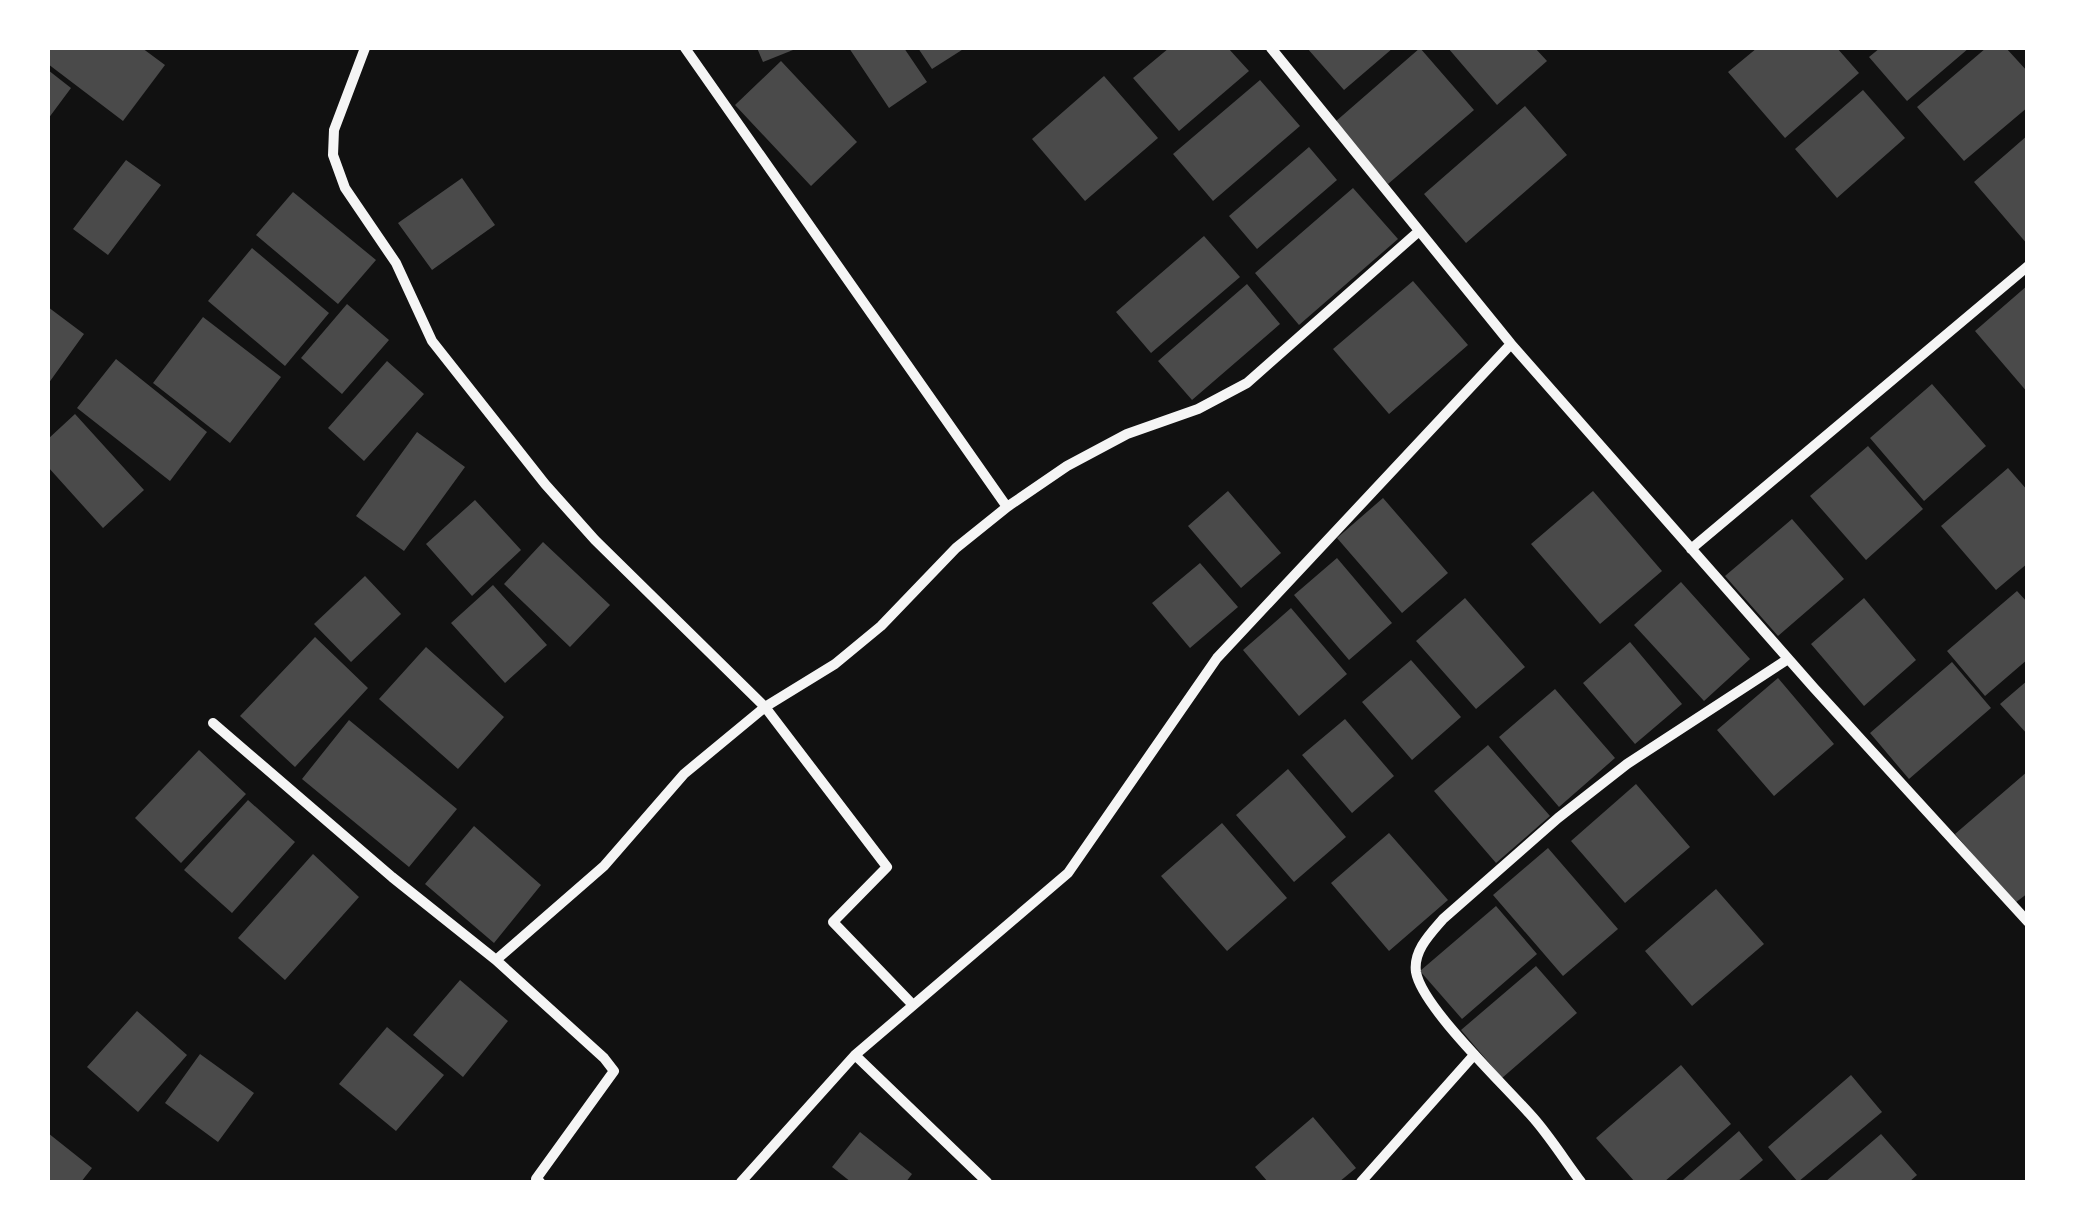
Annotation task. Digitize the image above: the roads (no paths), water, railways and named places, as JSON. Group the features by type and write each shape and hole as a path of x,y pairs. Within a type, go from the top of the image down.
{"street":[{"path":"365,48 334,130 333,154 345,188 396,263 432,341 545,484 595,540 766,707 887,866 832,922 912,1004"},
{"path":"685,48 1006,507"},
{"path":"1271,48 1511,344 2028,922"},
{"path":"496,960 604,866 684,774 766,707 834,664 881,626 956,548 1006,507 1067,466 1127,434 1198,409 1246,382 1418,232"},
{"path":"1691,549 2028,266"},
{"path":"741,1182 855,1056 1068,873 1217,658 1511,344"},
{"path":"1581,1182 1536,1121 1474,1055 1420,988 1417,957 1426,938 1488,878 1627,764 1788,658"},
{"path":"213,724 496,960 614,1071 536,1181"},
{"path":"1360,1182 1474,1055"},
{"path":"855,1056 987,1182"}]}
